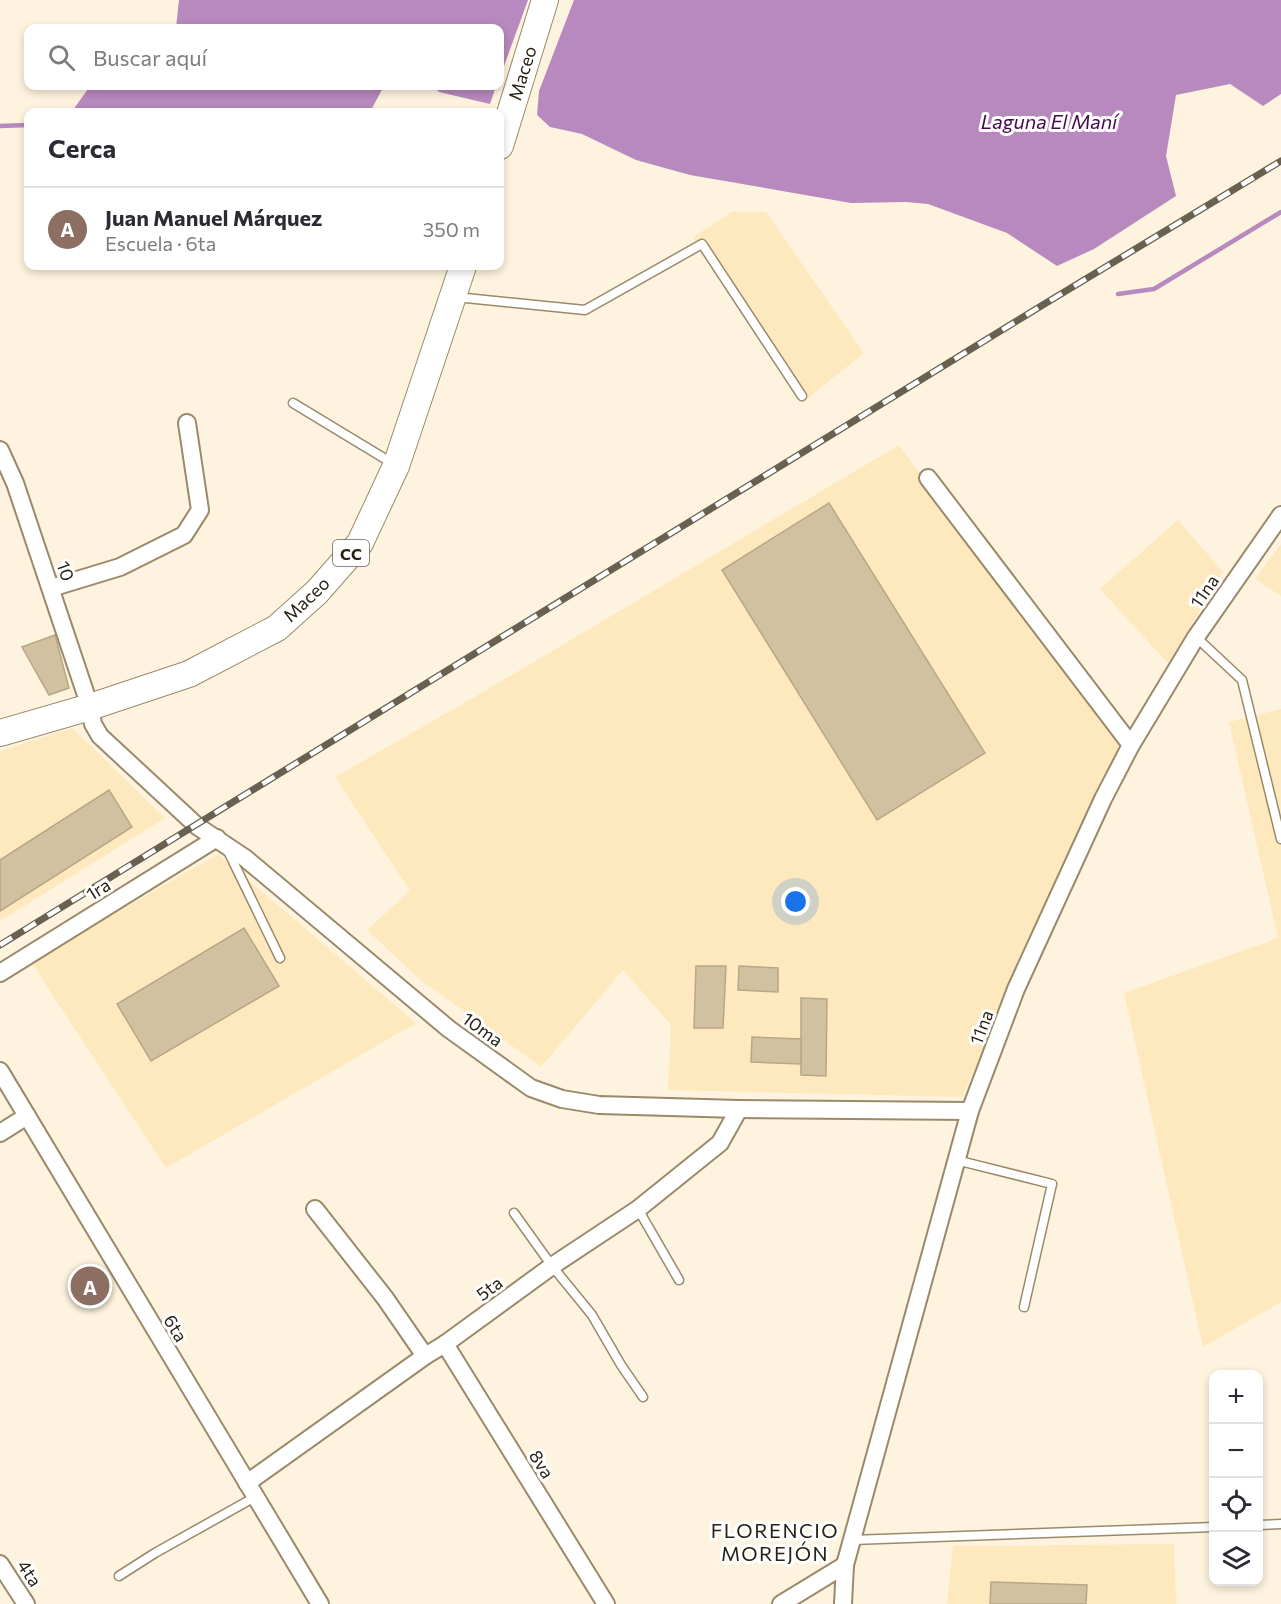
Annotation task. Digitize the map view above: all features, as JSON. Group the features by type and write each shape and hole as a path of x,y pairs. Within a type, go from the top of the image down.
{"main road":[{"name":"Maceo","path":"504,133 545,0"},
{"name":"Maceo","path":"0,733 90,707 189,674 277,628 317,592 360,543 396,466 462,270"}],"street":[{"path":"51,588 120,567 184,535 200,510 187,423"},
{"name":"10","path":"0,450 7,485 51,588 90,707"},
{"path":"928,478 1131,744"},
{"name":"11na","path":"843,1604 845,1565 970,1111 1016,989 1103,799 1131,744 1196,638 1281,515"},
{"name":"10ma","path":"90,707 93,724 100,736 197,826 221,841 449,1029 531,1088 562,1099 599,1105 970,1111"},
{"name":"1ra","path":"0,973 221,841"},
{"name":"6ta","path":"0,1071 320,1604"},
{"name":"5ta","path":"251,1490 425,1356 446,1344 552,1266 638,1209 720,1143 739,1109"},
{"path":"0,1133 27,1116"},
{"path":"315,1209 385,1298 425,1356"},
{"name":"8va","path":"446,1344 606,1604"},
{"name":"4ta","path":"0,1564 26,1604"},
{"path":"781,1604 845,1565"}],"lane":[{"path":"453,297 585,310 702,244 802,396"},
{"path":"293,403 396,466"},
{"path":"1196,638 1242,680 1281,839"},
{"path":"221,841 280,958"},
{"path":"956,1161 1052,1184 1024,1307"},
{"path":"638,1209 679,1280"},
{"path":"514,1212 552,1266 592,1315 643,1397"},
{"name":"5ta","path":"119,1576 251,1490"},
{"path":"1263,1525 1281,1524"},
{"path":"852,1540 1209,1527"}],"shaded area":[{"path":"732,212 766,212 864,353 802,403 693,237"},
{"path":"899,445 1122,746 962,1097 668,1090 671,1025 623,970 541,1067 418,978 367,930 410,891 335,777 478,695"},
{"path":"1178,520 1223,572 1168,663 1100,589"},
{"path":"1281,544 1281,596 1255,579"},
{"path":"1281,709 1281,1302 1203,1347 1124,993 1278,938 1229,722"},
{"path":"72,728 165,818 0,921 0,751"},
{"path":"218,854 416,1023 166,1168 31,962"},
{"path":"1174,1544 1176,1604 947,1604 953,1546"}],"water":[{"path":"179,0 528,0 504,66 504,24 176,24"},
{"name":"Laguna El Maní","path":"574,0 1281,0 1281,94 1263,106 1230,84 1176,95 1166,156 1176,196 1094,249 1057,266 1007,233 928,204 851,203 690,175 636,160 582,134 550,127 537,115 539,91"},
{"path":"87,90 382,90 372,108 74,108"},
{"path":"437,90 495,90 490,104"}],"building":[{"path":"829,503 985,753 877,820 722,570"},
{"path":"55,635 69,688 49,695 22,647"},
{"path":"109,790 132,827 0,911 0,860"},
{"path":"244,928 279,986 151,1061 117,1004"},
{"path":"696,966 726,966 723,1028 694,1028"},
{"path":"739,966 778,968 778,992 738,990"},
{"path":"801,998 827,999 826,1076 801,1075"},
{"path":"752,1037 801,1039 801,1064 751,1062"},
{"path":"991,1582 1087,1585 1086,1604 990,1604"}],"waterway":[{"path":"0,126 24,125"},
{"path":"1118,294 1154,289 1281,212"}],"railway":[{"path":"0,945 1281,161"}],"place":[{"name":"Juan Manuel Márquez","path":"90,1286"}],"district":[{"name":"FLORENCIO MOREJÓN","path":"775,1542"}]}
